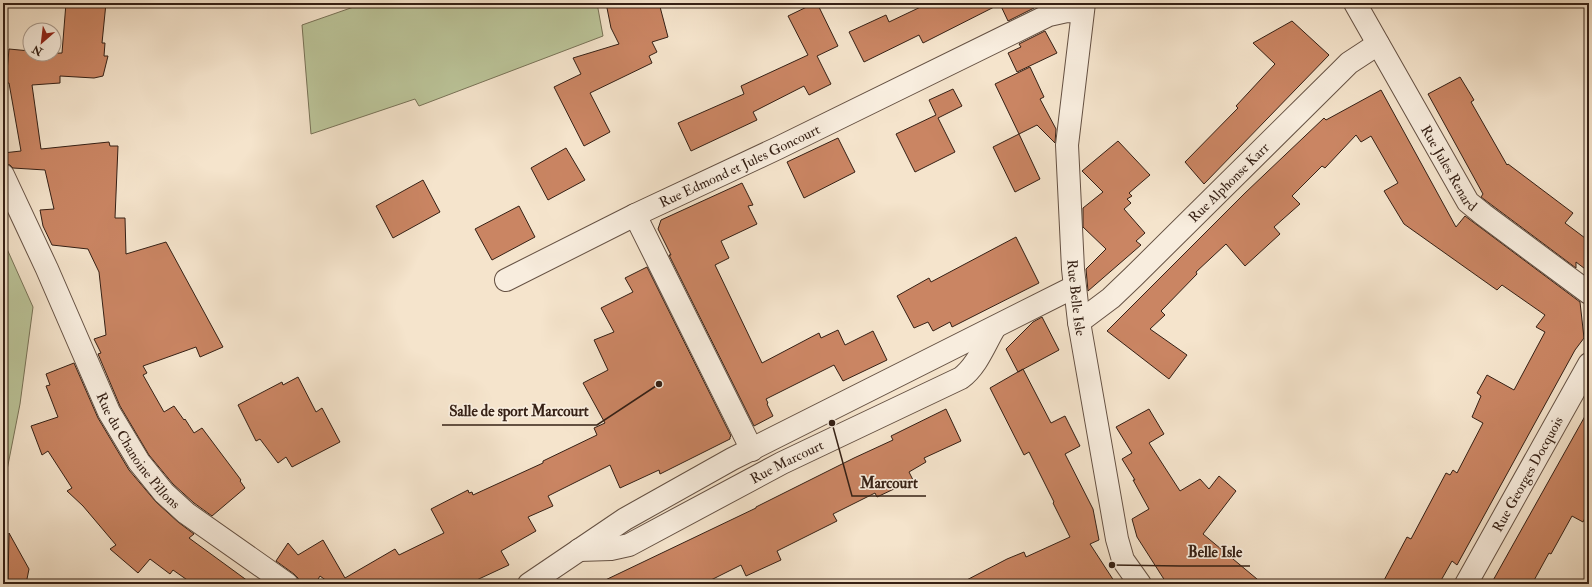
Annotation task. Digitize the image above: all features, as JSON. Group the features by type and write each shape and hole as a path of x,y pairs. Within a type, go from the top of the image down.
{"street":[{"name":"Rue Jules Renard","path":"1355,3 1468,202 1589,293"},
{"name":"Rue Edmond et Jules Goncourt","path":"506,280 635,214 778,148 1049,15 1083,7"},
{"name":"Rue Belle Isle","path":"1083,7 1067,145 1067,174 1074,288 1117,539 1123,560 1140,584"},
{"name":"Rue Alphonse Karr","path":"1079,322 1111,298 1349,63 1378,44"},
{"name":"Rue du Chanoine Pillons","path":"3,176 47,269 109,412 131,450 147,473 164,493 186,513 287,584"},
{"path":"635,214 752,450"},
{"name":"Rue Marcourt","path":"529,584 642,509 752,450 1074,288"},
{"name":"Rue Marcourt","path":"579,550 611,549 629,545 782,463 960,378 974,365 994,329"},
{"name":"Rue Georges Docquois","path":"1466,584 1589,364"}],"green space":[{"path":"365,3 597,3 603,36 419,106 415,99 311,134 302,25"},
{"path":"3,240 33,307 20,404 3,497"}],"building":[{"path":"66,3 106,3 102,43 105,43 104,56 108,56 103,76 94,78 60,76 60,83 32,85 41,149 109,142 110,146 118,146 115,218 125,218 126,254 166,242 223,347 200,357 196,347 143,366 147,373 143,375 164,412 174,406 194,433 202,428 241,480 240,481 245,488 212,516 194,503 173,484 149,455 120,406 98,354 101,353 94,339 106,335 99,272 88,249 52,245 43,226 40,210 54,209 45,170 13,168 10,165 3,163 3,153 21,151 9,83 6,83 9,49 22,50 22,62 62,62"},
{"path":"606,3 659,3 668,37 652,42 657,52 649,56 652,63 590,93 610,132 584,146 554,87 581,74 573,58 619,44 611,28"},
{"path":"817,3 838,46 817,56 831,84 809,95 804,86 753,112 757,120 691,151 678,123 744,94 741,86 808,55 788,16"},
{"path":"929,3 1032,3 1034,8 1008,21 1000,4 923,43 919,35 864,62 849,32 886,15 889,22"},
{"path":"1292,21 1329,55 1204,184 1185,162 1238,108 1236,106 1275,64 1253,43"},
{"path":"1045,31 1057,53 1017,72 1008,53 1021,47 1019,44"},
{"path":"1030,67 1044,97 1040,99 1056,129 1055,143 1037,125 1019,134 995,84"},
{"path":"1460,77 1474,100 1471,102 1507,165 1508,164 1573,213 1565,223 1589,241 1589,272 1576,262 1576,268 1481,197 1483,194 1428,94"},
{"path":"953,89 962,106 938,118 955,152 915,172 896,134 936,115 929,100"},
{"path":"1381,90 1456,227 1465,216 1580,302 1584,338 1575,350 1457,565 1452,561 1439,584 1382,584 1407,537 1411,539 1446,473 1450,475 1453,470 1457,473 1483,423 1472,417 1481,396 1477,393 1487,375 1514,390 1545,332 1536,327 1545,315 1502,285 1497,290 1404,224 1384,191 1398,183 1371,136 1361,142 1356,135 1325,168 1322,166 1292,196 1300,204 1274,227 1280,234 1245,266 1226,244 1196,272 1197,274 1161,311 1165,315 1150,329 1187,355 1169,379 1107,331 1245,193 1324,118 1326,120"},
{"path":"1019,134 1040,179 1015,192 993,147"},
{"path":"838,138 855,172 804,198 787,162"},
{"path":"1118,141 1150,175 1129,193 1132,196 1127,199 1131,203 1124,209 1145,233 1136,241 1141,245 1088,291 1086,269 1106,249 1083,227 1083,208 1103,192 1082,171"},
{"path":"566,148 585,180 548,200 531,168"},
{"path":"423,180 440,212 393,238 376,206"},
{"path":"742,183 753,205 748,206 757,224 721,241 729,258 715,265 762,363 819,333 821,338 838,330 845,345 873,331 887,360 843,381 834,365 766,399 773,416 754,426 669,255 671,255 658,229 661,220"},
{"path":"519,206 535,237 492,260 475,229"},
{"path":"1016,237 1039,283 952,327 950,322 933,331 928,322 914,328 897,296 929,278 931,282"},
{"path":"647,267 731,436 730,439 660,474 659,470 620,488 610,465 548,496 553,506 528,517 536,531 501,551 509,565 468,584 331,584 320,576 315,584 299,584 298,578 294,574 276,561 288,543 298,555 323,540 345,578 395,549 399,555 444,533 431,509 468,490 469,493 472,492 473,495 543,463 543,461 597,435 594,428 605,423 583,383 608,370 594,340 614,332 601,308 633,292 625,278"},
{"path":"1042,317 1059,350 1018,372 1006,349 1033,322"},
{"path":"74,363 98,418 129,470 156,502 194,534 189,538 252,584 193,584 173,570 170,574 150,559 138,573 110,549 116,545 83,506 67,491 72,488 48,451 42,455 31,426 58,417 46,386 50,385 46,374"},
{"path":"1023,369 1051,423 1065,416 1080,446 1065,454 1093,509 1099,540 1090,544 1116,584 959,584 1007,559 1024,552 1026,557 1070,537 1029,452 1024,455 990,388"},
{"path":"298,377 316,412 322,408 340,442 292,467 286,457 278,463 260,439 256,441 238,405 282,382 283,385"},
{"path":"946,409 961,441 924,458 926,462 909,472 913,480 877,497 875,493 833,514 837,521 777,551 781,560 746,576 741,565 703,584 597,584 756,508 854,458 893,440 891,436"},
{"path":"1149,409 1164,434 1149,443 1180,491 1200,479 1209,489 1219,476 1236,491 1203,534 1263,584 1167,584 1137,537 1132,519 1149,509 1133,480 1135,480 1122,459 1132,453 1116,427"},
{"path":"1589,409 1589,510 1583,522 1572,516 1532,584 1491,584"},
{"path":"9,533 29,569 26,584 8,584"}],"place":[{"name":"Salle de sport Marcourt","path":"659,384"},
{"name":"Marcourt","path":"832,423"},
{"name":"Belle Isle","path":"1112,565"}]}
